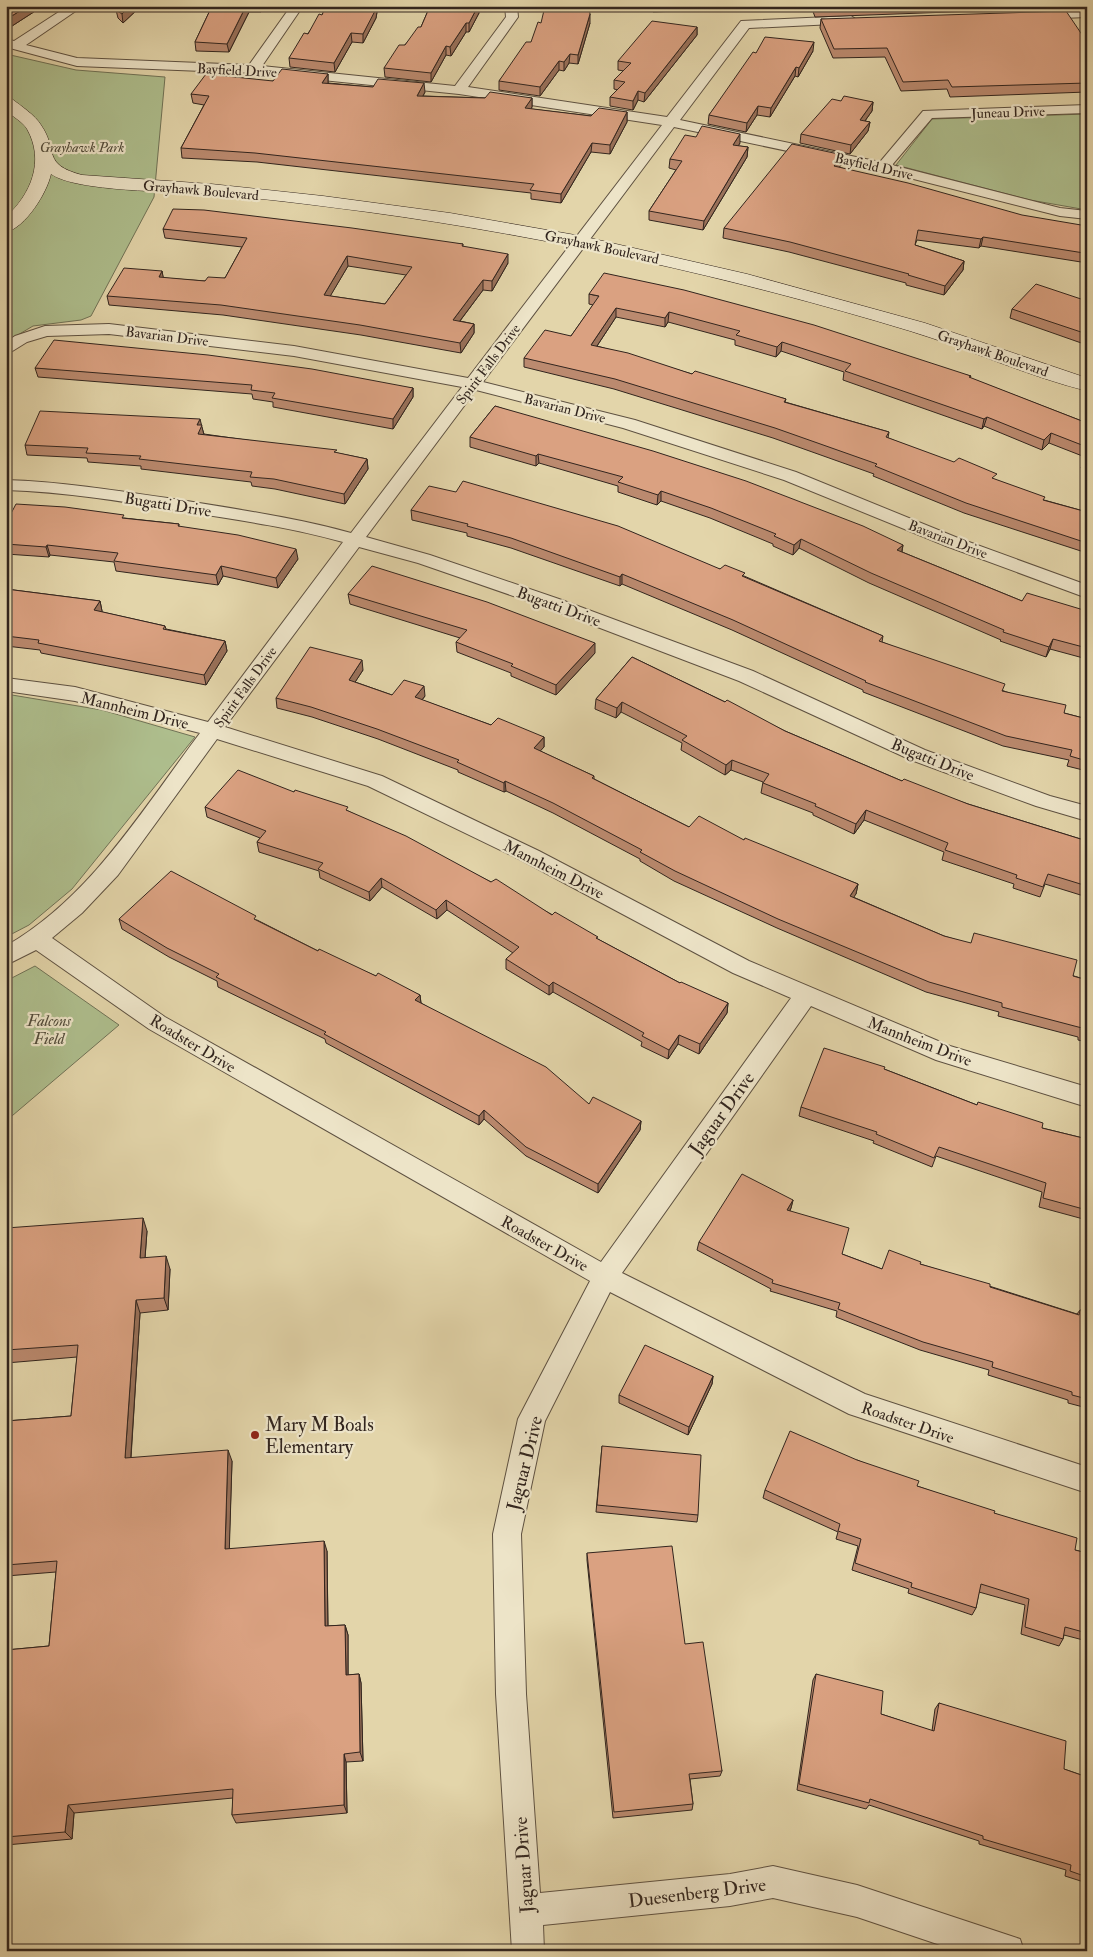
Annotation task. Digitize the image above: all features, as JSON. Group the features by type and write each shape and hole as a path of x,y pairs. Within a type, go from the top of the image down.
{"street":[{"path":"12,44 77,6"},
{"path":"252,70 298,6"},
{"path":"459,90 512,17 511,6"},
{"path":"1028,15 1087,13"},
{"name":"Spirit Falls Drive","path":"6,957 37,939 74,907 110,869 472,384 745,24 862,20"},
{"name":"Bayfield Drive","path":"12,44 77,62 252,70 459,90 671,122 883,167 1060,212 1087,215"},
{"path":"6,102 34,126 45,157 40,185 24,210 6,227"},
{"name":"Juneau Drive","path":"883,167 928,114 1087,109"},
{"name":"Grayhawk Boulevard","path":"44,162 64,175 81,180 211,189 323,200 450,218 580,241 740,278 918,327 1087,385"},
{"name":"Grayhawk Boulevard","path":"29,201 62,187 102,182"},
{"name":"Bavarian Drive","path":"6,350 21,339 45,331 108,329 294,351 472,384 628,424 790,476 952,542 1087,592"},
{"name":"Bugatti Drive","path":"6,485 36,486 228,513 355,540 442,565 728,669 918,755 1043,801 1087,814"},
{"name":"Mannheim Drive","path":"6,684 75,694 213,731 374,781 531,856 741,967 944,1053 1087,1097"},
{"name":"Roadster Drive","path":"37,939 156,1023 605,1277 859,1405 1087,1480"},
{"name":"Jaguar Drive","path":"528,1951 511,1694 507,1534 532,1419 605,1277 806,995"},
{"name":"Duesenberg Drive","path":"526,1911 730,1890 774,1882 857,1901 1008,1951"}],"green space":[{"name":"Grayhawk Park","path":"6,54 76,70 165,77 154,197 91,316 81,320 33,326 6,342"},
{"path":"1087,114 1087,210 1030,200 896,165 932,119"},
{"path":"6,694 102,710 195,737 72,889 29,925 6,937"},
{"name":"Falcons Field","path":"35,966 119,1025 6,1121 6,981"}],"building":[{"path":"6,6 28,6 10,17 6,16"},
{"path":"119,6 130,6 122,14 116,10"},
{"path":"212,6 246,6 227,44 195,42"},
{"path":"326,6 376,6 376,9 363,34 351,33 334,63 289,58 304,33 308,34 319,14 322,15"},
{"path":"430,6 478,6 469,23 466,23 450,47 446,46 431,73 384,68 399,45 405,45 418,27 421,27"},
{"path":"545,6 589,6 590,14 578,55 570,54 564,62 559,61 540,87 499,81 526,42 531,42 538,22 541,23"},
{"path":"816,6 861,6 816,8"},
{"path":"1066,11 1087,42 1087,83 952,87 948,80 903,82 887,48 834,49 821,19"},
{"path":"652,21 697,27 645,93 638,91 633,101 610,97 625,82 614,80 631,63 618,61"},
{"path":"765,37 814,42 799,68 796,67 771,108 758,106 747,123 709,115 753,52 756,53"},
{"path":"282,69 328,74 322,83 373,87 378,79 424,83 417,96 485,98 490,92 532,98 525,108 591,116 599,108 627,112 610,145 592,143 561,194 530,190 534,184 255,153 181,148 209,96 191,94 206,74 273,81"},
{"path":"844,96 873,102 860,120 870,122 851,145 801,134 832,99 841,101"},
{"path":"702,126 740,134 733,145 748,147 704,221 649,211 682,161 670,159 685,135 696,137"},
{"path":"792,144 843,155 834,166 908,183 1022,215 1087,226 1084,253 983,237 981,239 918,230 915,245 964,261 945,286 909,274 790,242 724,228"},
{"path":"173,209 204,210 463,244 462,246 508,254 492,281 483,280 453,320 474,324 460,343 360,325 221,305 107,296 124,268 162,271 159,277 205,281 208,277 225,278 247,238 163,229","holes":["347,256 412,267 385,304 324,295"]},
{"path":"604,273 684,290 814,325 971,376 969,377 1087,423 1087,447 1051,433 1044,440 987,417 984,419 845,371 851,364 782,342 777,347 736,335 740,331 669,312 665,318 616,308 591,345 628,353 692,374 695,371 786,399 784,402 889,432 886,437 954,462 959,458 997,474 992,478 1045,497 1043,500 1087,512 1087,543 966,503 875,466 877,464 775,428 615,379 524,358 545,330 571,336 599,296 589,294"},
{"path":"1036,284 1087,301 1087,334 1012,309"},
{"path":"54,340 208,355 312,369 413,388 393,419 272,398 275,393 251,390 252,385 35,368"},
{"path":"495,406 653,451 746,481 863,526 903,545 897,550 1022,601 1027,593 1087,611 1087,648 1053,639 1049,647 1003,632 1004,630 871,573 801,539 794,545 774,536 776,534 711,508 661,491 658,495 618,482 623,477 538,454 536,456 470,437"},
{"path":"40,411 200,419 197,425 202,425 198,434 337,450 334,452 367,459 344,494 274,479 250,477 252,472 139,459 141,456 86,453 88,448 25,445"},
{"path":"463,481 618,526 720,569 725,565 745,573 742,576 883,636 879,641 1005,684 1002,691 1066,705 1064,713 1087,719 1087,761 1070,756 1072,750 1006,736 865,682 733,620 622,574 620,577 511,538 467,526 468,524 411,510 429,486 456,492"},
{"path":"16,504 65,507 124,515 122,518 179,524 178,526 238,535 296,549 276,578 221,566 216,575 114,561 118,553 47,545 46,547 6,544 6,523"},
{"path":"372,566 487,602 595,643 556,685 511,666 513,664 456,642 467,630 348,594"},
{"path":"6,589 100,601 94,610 165,626 163,629 225,641 204,675 38,643 39,640 6,636"},
{"path":"310,647 362,660 349,680 392,695 404,680 424,686 415,697 491,725 498,718 544,737 534,748 594,776 592,778 689,827 699,816 744,840 745,838 858,884 850,896 944,936 971,943 974,933 1077,960 1073,976 1087,980 1087,1032 1081,1030 1082,1028 1002,1007 1002,1003 929,982 778,919 675,871 640,852 642,850 553,803 457,762 459,760 377,729 311,707 276,698"},
{"path":"632,657 725,702 727,700 785,731 902,781 904,779 968,804 1087,841 1087,886 1048,874 1043,887 1016,878 1017,875 945,850 948,843 866,810 856,824 815,806 816,804 763,783 769,774 732,760 726,765 682,740 687,736 622,702 617,708 596,699"},
{"path":"238,770 294,792 295,790 348,807 346,810 406,836 491,882 496,879 552,915 555,912 598,937 596,938 680,983 728,1003 700,1044 679,1035 669,1050 642,1036 644,1033 553,982 549,986 506,959 519,947 446,900 436,910 381,878 369,892 318,869 323,863 257,842 266,831 205,807"},
{"path":"171,871 256,916 254,919 318,951 319,949 376,976 378,973 420,995 415,1000 546,1067 589,1104 593,1097 641,1121 598,1184 526,1147 484,1110 479,1116 324,1034 326,1032 216,977 219,974 167,948 119,919"},
{"path":"824,1048 885,1067 884,1069 977,1105 978,1102 1043,1123 1042,1128 1087,1139 1087,1210 1043,1198 1046,1183 939,1147 934,1158 876,1134 877,1132 801,1107"},
{"path":"742,1174 793,1200 787,1210 849,1228 842,1254 882,1269 889,1250 921,1262 920,1264 990,1284 990,1287 1079,1315 1080,1310 1087,1311 1087,1399 1072,1395 1072,1392 992,1367 993,1362 923,1342 838,1309 840,1303 772,1283 773,1280 699,1242"},
{"path":"143,1218 140,1258 166,1256 164,1298 136,1300 125,1458 228,1450 225,1549 324,1541 325,1626 345,1625 346,1675 359,1674 360,1752 344,1754 344,1805 232,1815 233,1789 68,1805 65,1832 6,1837 6,1650 49,1646 57,1561 6,1565 6,1421 71,1416 78,1345 6,1350 6,1228"},
{"path":"645,1345 713,1376 689,1427 619,1395"},
{"path":"790,1431 857,1460 919,1481 917,1486 995,1511 994,1513 1077,1538 1075,1550 1087,1553 1087,1633 1065,1627 1063,1639 1025,1627 1029,1599 981,1584 976,1608 911,1587 912,1583 855,1563 861,1539 838,1531 840,1524 765,1490"},
{"path":"602,1446 701,1455 698,1515 597,1505"},
{"path":"672,1546 685,1644 703,1642 722,1771 689,1774 693,1804 614,1812 587,1553"},
{"path":"816,1674 883,1691 881,1714 934,1731 939,1703 1066,1741 1064,1769 1087,1777 1087,1877 1070,1871 1071,1865 983,1839 983,1836 870,1799 869,1803 799,1784"}],"place":[{"name":"Mary M Boals Elementary","path":"255,1435"}]}
